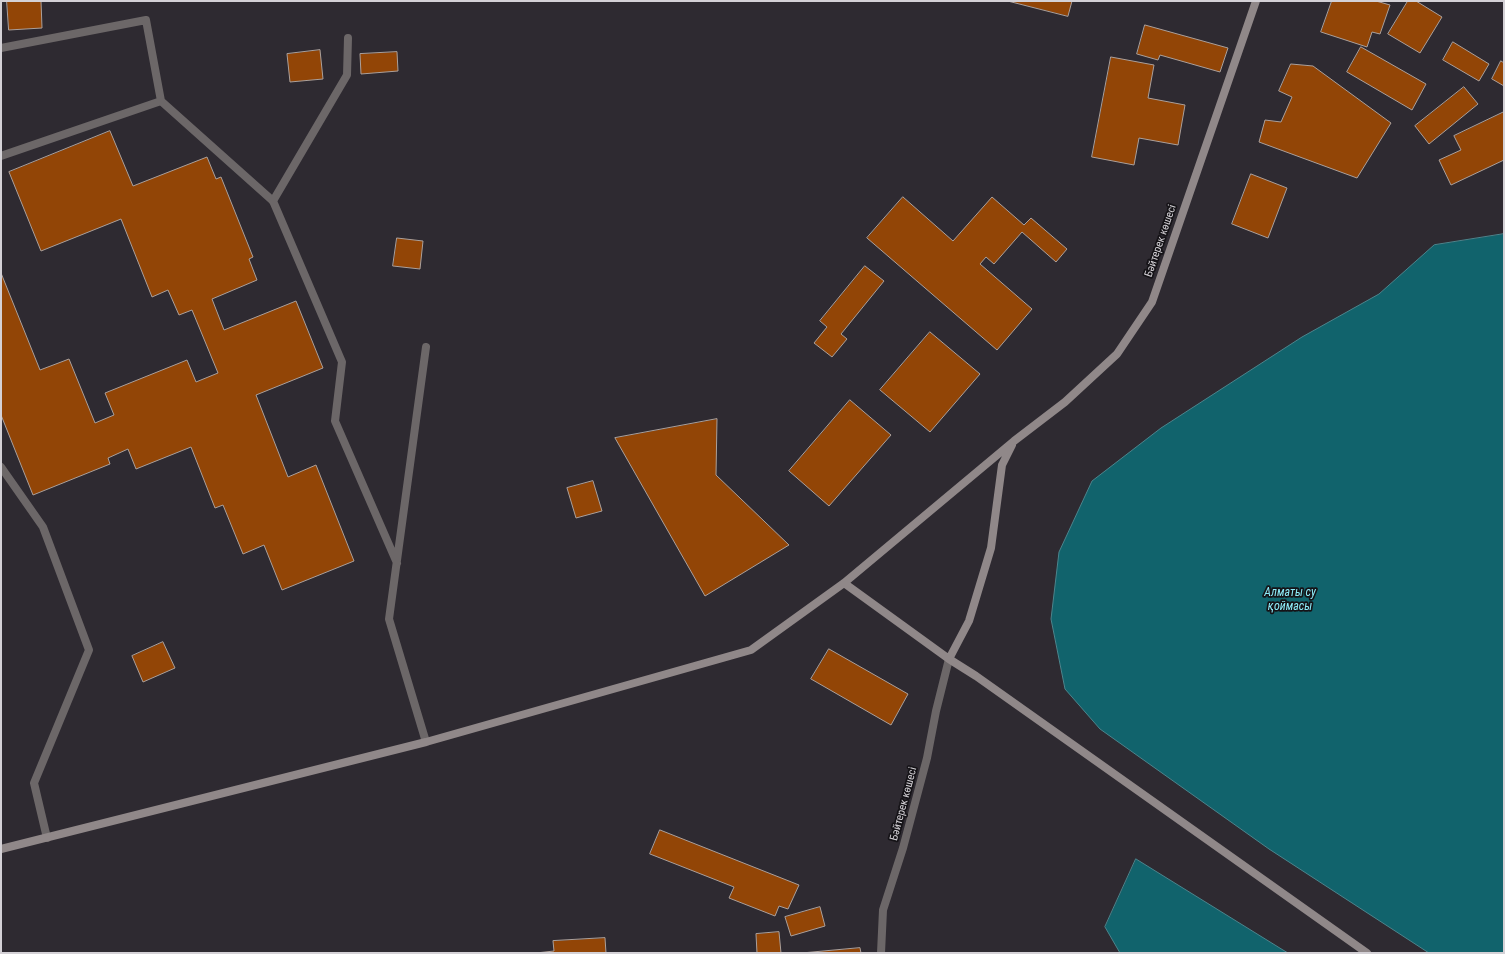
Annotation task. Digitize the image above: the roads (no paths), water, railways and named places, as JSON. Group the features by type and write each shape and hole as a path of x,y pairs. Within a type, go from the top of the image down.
{"street":[{"name":"Бәйтерек көшесі","path":"1,850 426,742 751,650 844,583 1014,441 1065,402 1117,354 1152,302 1256,1"},
{"path":"1,48 146,20 161,101 273,201 342,362 335,421 396,563"},
{"path":"273,201 347,75 348,38"},
{"path":"1,156 161,101"},
{"path":"426,347 389,619 426,742"},
{"path":"948,659 969,621 989,555 1002,465 1014,441"},
{"path":"1,467 43,527 89,650 34,783 48,838"},
{"path":"844,583 948,659 976,676 1367,953"},
{"name":"Бәйтерек көшесі","path":"881,953 883,910 903,848 927,758 948,659"}],"water":[{"name":"Алматы су қоймасы","path":"1504,234 1504,953 1429,953 1269,849 1100,729 1065,689 1051,619 1059,552 1092,481 1161,428 1302,337 1379,294 1434,245"},
{"path":"1136,859 1288,953 1120,953 1105,927"}]}
